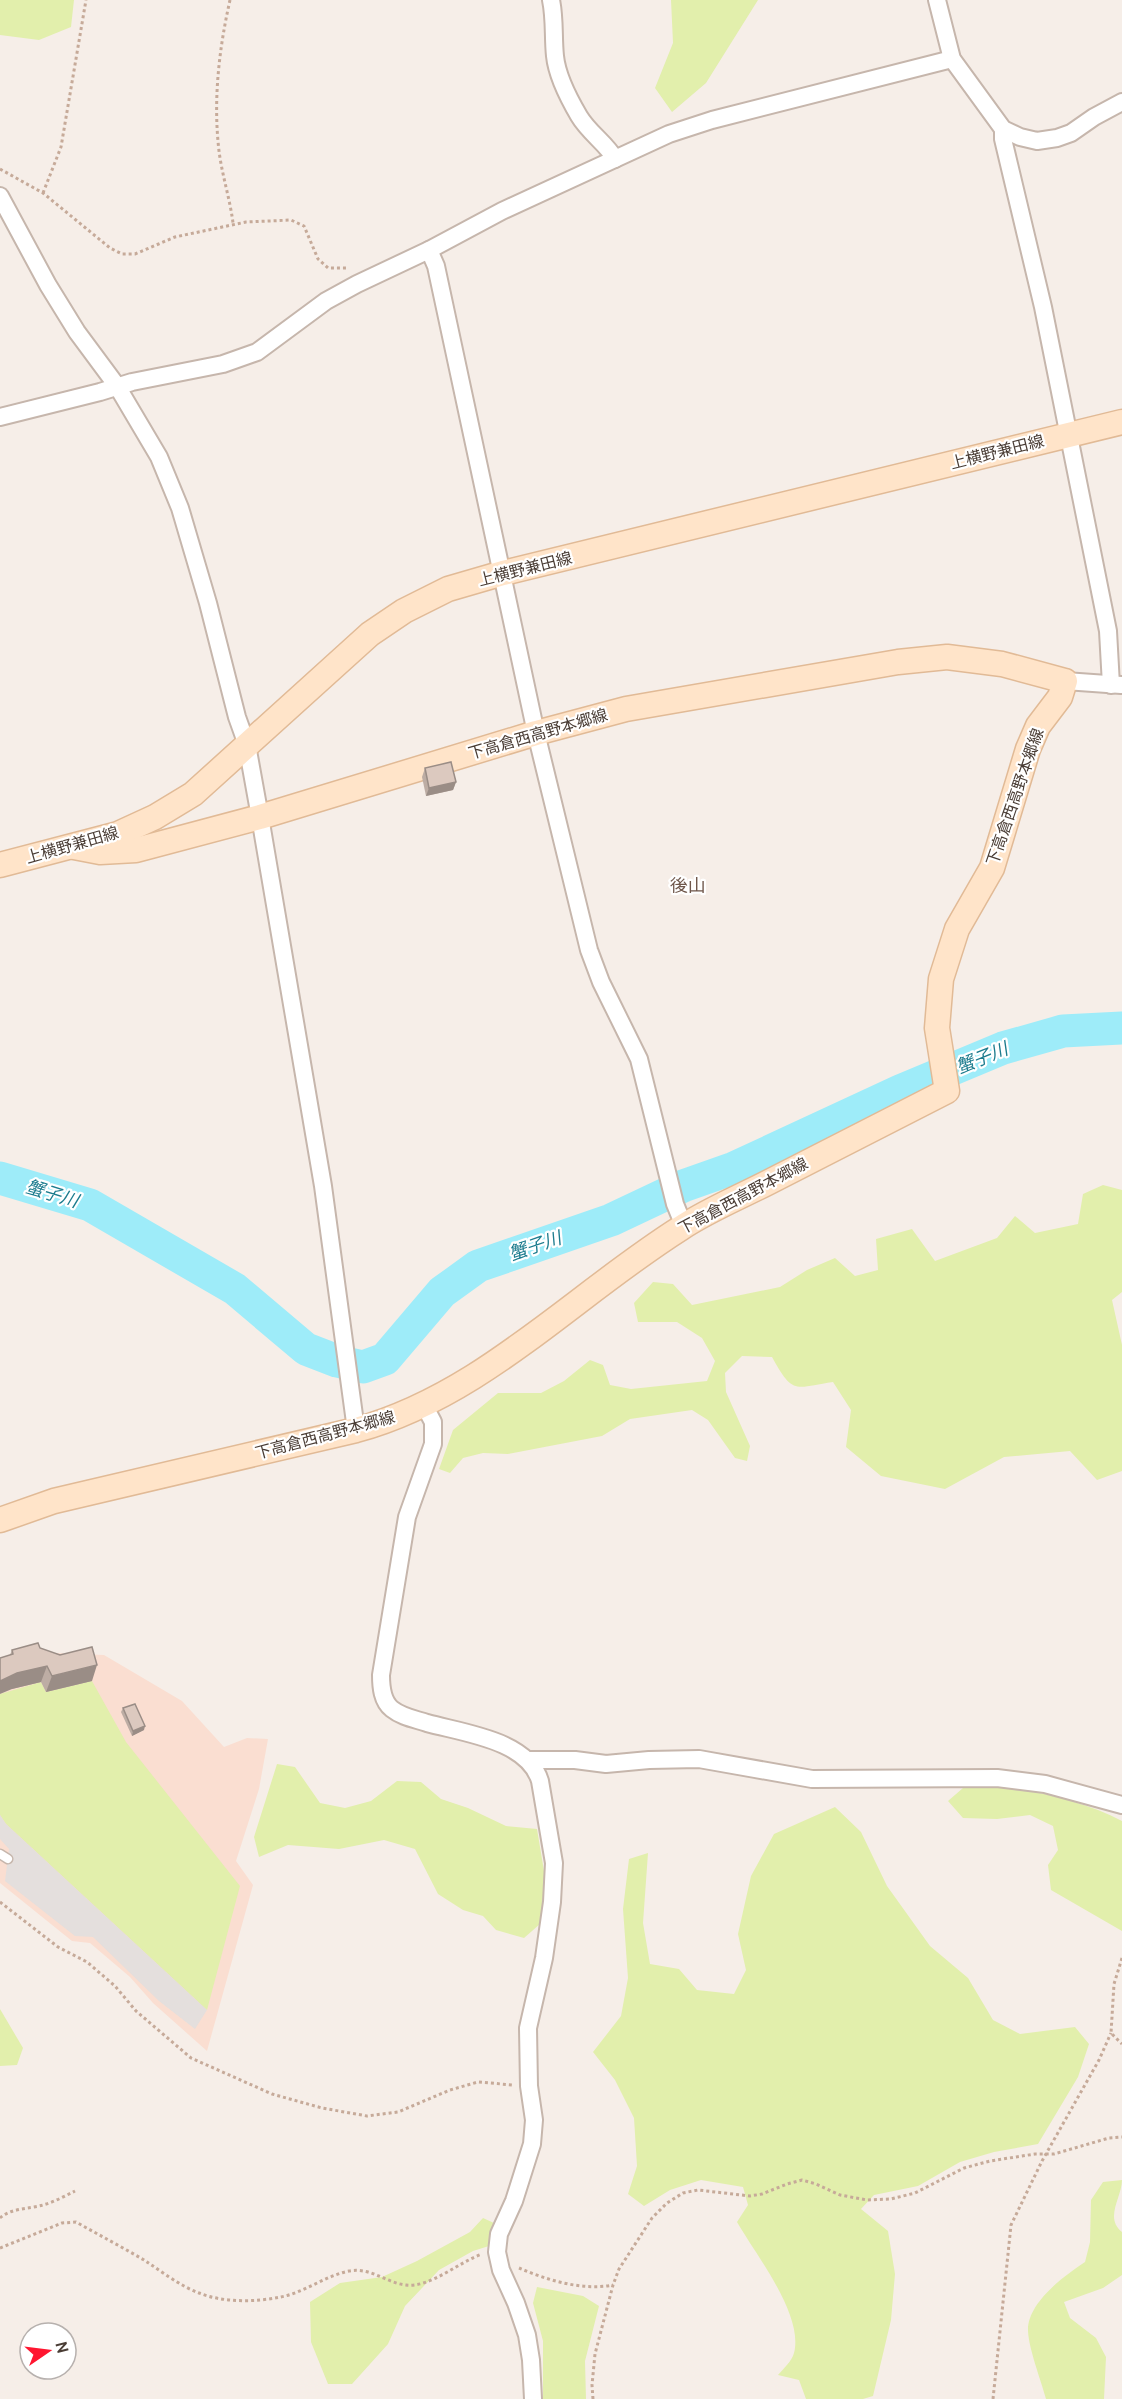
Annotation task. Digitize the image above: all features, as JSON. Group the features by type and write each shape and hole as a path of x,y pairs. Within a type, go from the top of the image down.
{"main road":[{"name":"上横野兼田線","path":"0,865 118,834 155,817 193,794 370,634 404,611 448,589 503,573 1122,422"},
{"name":"下高倉西高野本郷線","path":"0,1520 54,1501 383,1423 424,1405 458,1386 523,1343 634,1258 679,1215 947,1091 937,1028 941,979 957,929 992,868 1028,749 1038,726 1060,697 1065,681 1002,664 947,657 898,662 626,709 536,733 260,817 136,850 100,852 74,847"}],"street":[{"path":"551,0 555,56 560,76 580,117 597,139 611,151 615,159"},
{"path":"937,0 952,59 1004,129 1020,137 1037,141 1057,138 1071,133 1122,102"},
{"path":"0,417 117,386 223,364 257,352 326,301 357,284 429,250 502,211 669,134 712,120 952,59"},
{"path":"1004,129 1003,138 1043,307 1069,434 1117,685 1065,681"},
{"path":"0,196 48,285 77,332 117,386 159,457 180,508 208,603 237,717 247,745 260,817 322,1186 356,1430"},
{"path":"429,250 436,266 536,733 589,950 601,982 639,1059 679,1215"},
{"path":"424,1405 433,1422 433,1444 417,1482 407,1517 381,1676 381,1691 391,1708 407,1717 498,1743 520,1752 529,1760 537,1770 540,1781 554,1863 552,1902 544,1958 528,2028 529,2086 534,2120 532,2144 514,2201 500,2234 497,2252 501,2270 516,2302 527,2335 531,2360 532,2399"},
{"path":"529,1760 575,1760 606,1764 699,1759 812,1779 997,1778 1045,1784 1122,1805"}],"path":[{"path":"43,192 61,147 86,0"},
{"path":"230,0 220,45 217,113 219,152 233,223"},
{"path":"0,169 43,192 110,248 122,254 135,254 175,237 233,223 291,220 304,226 318,259 328,268 356,266"},
{"path":"0,1902 58,1947 87,1962 115,1986 136,2011 191,2058 272,2094 322,2108 367,2116 398,2112 450,2090 478,2082 529,2086"},
{"path":"993,2399 1011,2225 1045,2155 1084,2089 1111,2033 1114,1984 1122,1958"},
{"path":"1111,2033 1122,2044"},
{"path":"593,2399 595,2354 619,2269 652,2218 683,2193 698,2190 750,2196 802,2181 816,2184 840,2195 867,2200 891,2199 915,2193 964,2168 1011,2157 1054,2154 1109,2138 1122,2137"},
{"path":"0,2218 4,2214 44,2205 75,2191"},
{"path":"0,2248 62,2223 76,2222 199,2293 227,2299 256,2301 309,2288 335,2275 352,2271 367,2271 405,2285 415,2285 435,2278 470,2259 497,2252 504,2255 514,2266 534,2274 583,2287 613,2284"}],"shaded area":[{"path":"30,1652 104,1655 182,1701 224,1747 247,1738 268,1739 259,1789 236,1861 253,1885 207,2051 153,2003 130,1977 90,1943 72,1941 0,1883 0,1662"},
{"path":"0,1815 6,1824 207,2010 195,2029 159,2001 93,1937 75,1936 5,1881 9,1849 0,1839"}],"green space":[{"path":"0,0 74,0 71,27 39,40 0,35"},
{"path":"671,0 758,0 706,83 672,112 655,88 673,43"},
{"path":"1103,1185 1122,1190 1122,1292 1112,1300 1122,1345 1122,1471 1097,1480 1070,1451 1004,1457 945,1489 881,1476 846,1447 851,1410 833,1382 796,1386 785,1378 772,1357 742,1356 725,1373 726,1392 750,1446 747,1461 735,1458 708,1420 692,1410 630,1419 602,1436 508,1454 483,1453 463,1458 450,1473 439,1469 453,1430 498,1393 541,1393 564,1381 590,1360 603,1365 610,1385 631,1389 707,1381 715,1361 702,1338 677,1322 638,1322 634,1303 653,1282 673,1284 692,1305 780,1287 807,1270 835,1258 855,1276 878,1270 876,1239 912,1229 935,1261 997,1238 1015,1216 1035,1233 1078,1224 1083,1194"},
{"path":"92,1681 126,1742 240,1886 207,2010 6,1824 0,1815 0,1694 41,1682 46,1692"},
{"path":"277,1764 295,1767 320,1803 345,1808 371,1801 397,1781 421,1782 441,1799 468,1808 506,1826 537,1829 545,1877 540,1924 524,1938 496,1930 483,1916 463,1910 438,1894 415,1849 384,1840 339,1849 288,1845 259,1857 254,1837"},
{"path":"963,1788 1006,1788 1033,1791 1085,1805 1122,1821 1122,1931 1051,1890 1048,1865 1058,1850 1053,1826 1030,1815 997,1819 963,1818 948,1801"},
{"path":"835,1807 861,1832 887,1886 930,1946 968,1978 993,2020 1020,2034 1075,2027 1089,2044 1078,2077 1038,2144 994,2152 960,2162 918,2186 874,2195 861,2209 888,2231 895,2274 891,2320 873,2396 863,2399 806,2399 799,2380 778,2375 794,2353 795,2338 792,2321 766,2268 737,2222 748,2205 743,2187 701,2180 670,2190 644,2206 628,2194 637,2166 634,2118 615,2080 593,2052 621,2016 628,1978 623,1909 629,1859 648,1853 643,1923 650,1964 679,1969 697,1990 734,1994 746,1970 738,1934 751,1876 774,1834"},
{"path":"0,2009 23,2048 17,2065 0,2066"},
{"path":"1122,2180 1114,2220 1122,2232 1122,2275 1103,2288 1064,2302 1070,2318 1096,2338 1106,2357 1104,2399 1046,2399 1031,2347 1029,2321 1048,2291 1085,2262 1090,2242 1091,2200 1103,2182"},
{"path":"483,2218 494,2223 489,2246 473,2251 439,2270 405,2306 388,2344 352,2384 328,2384 311,2342 310,2302 340,2283 382,2277 417,2261 470,2232"},
{"path":"537,2287 583,2296 599,2306 585,2361 586,2399 543,2399 543,2341 533,2303"}],"building":[{"path":"451,762 456,782 429,788 425,768"},
{"path":"38,1643 40,1648 60,1655 92,1647 97,1665 52,1676 47,1666 17,1673 0,1681 0,1658 13,1654 12,1650"},
{"path":"135,1704 145,1726 133,1731 123,1708"}],"waterway":[{"name":"蟹子川","path":"0,1178 90,1205 235,1289 306,1349 337,1361 363,1367 385,1359 442,1292 478,1266 611,1220 683,1186 734,1168 900,1091 1003,1048 1063,1031 1122,1028"}],"district":[{"name":"後山","path":"688,886"}]}
